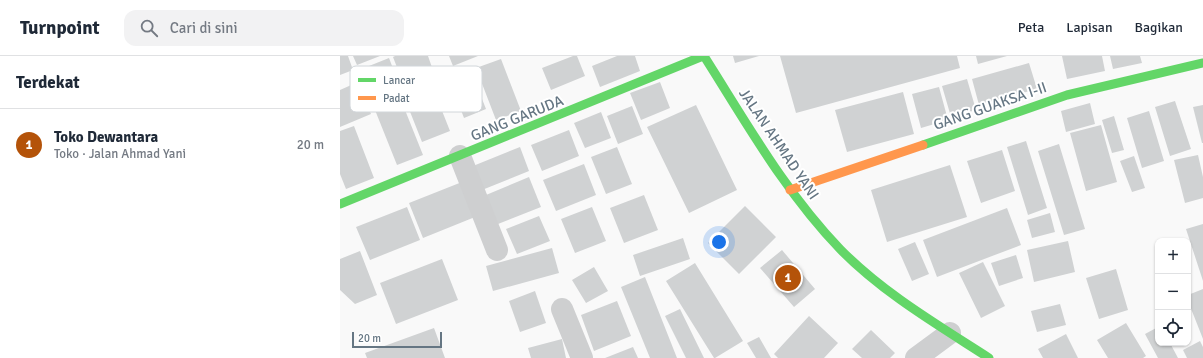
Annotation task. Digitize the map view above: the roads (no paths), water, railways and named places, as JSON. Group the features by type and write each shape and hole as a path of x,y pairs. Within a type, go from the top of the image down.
{"street":[{"name":"GANG GARUDA","path":"340,204 704,56"},
{"name":"JALAN AHMAD YANI","path":"704,56 790,190 840,250 875,281 989,358"},
{"name":"GANG GUAKSA I-II","path":"790,190 1067,95 1203,63"},
{"path":"460,156 497,250"},
{"path":"562,309 582,358"},
{"path":"916,358 950,333"}],"place":[{"name":"Toko Dewantara","path":"788,278"}]}
